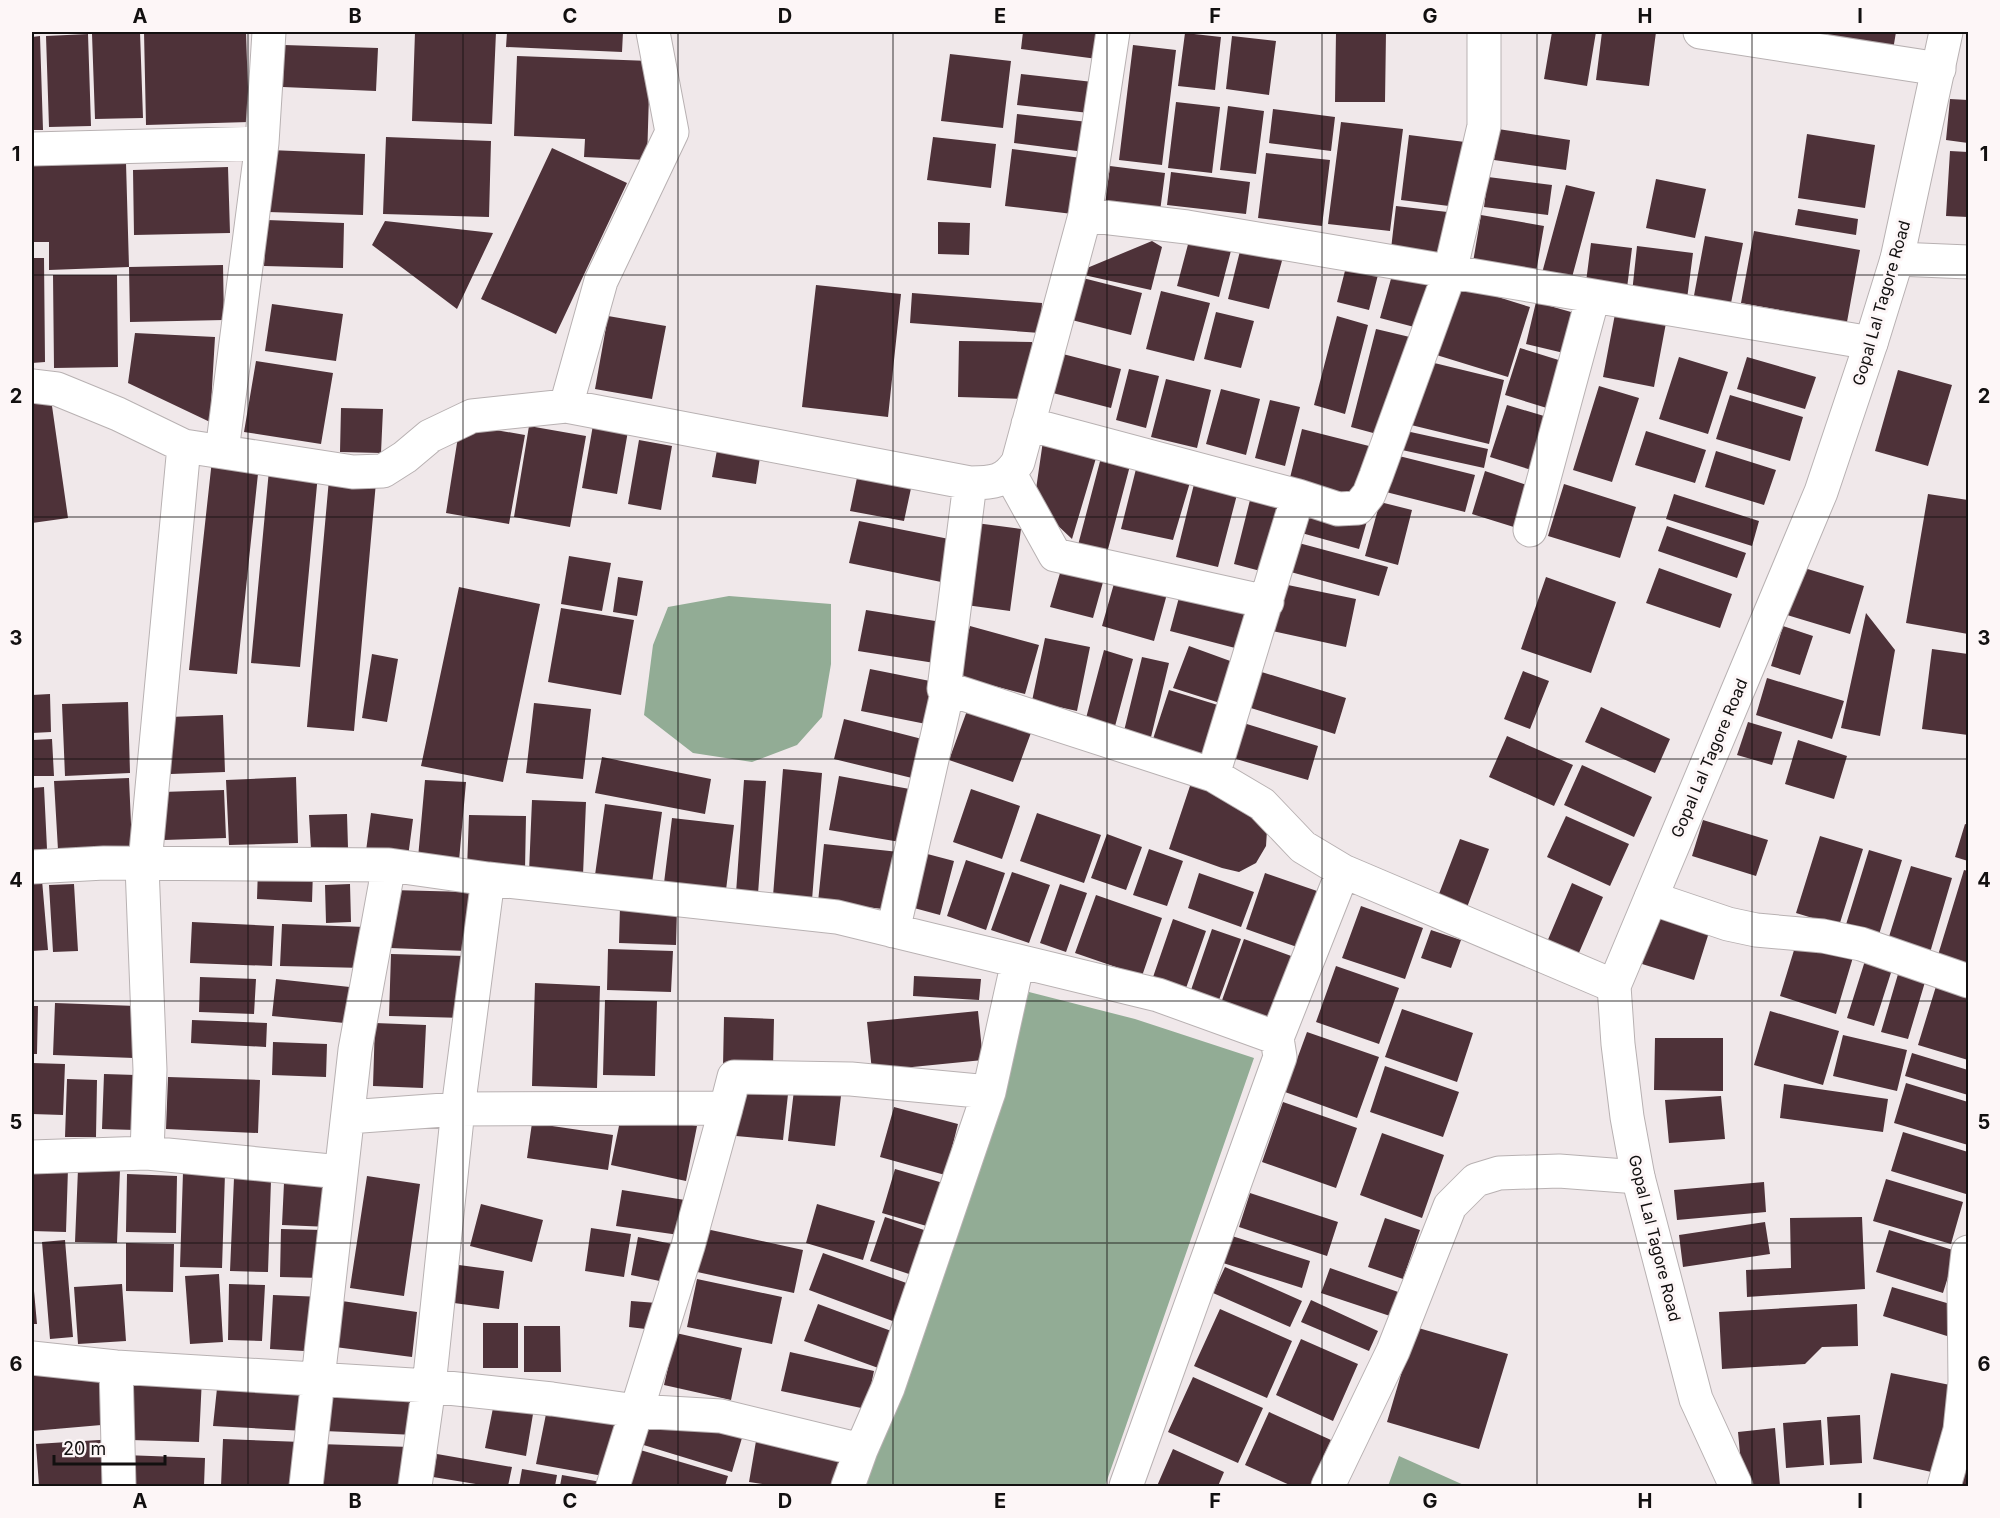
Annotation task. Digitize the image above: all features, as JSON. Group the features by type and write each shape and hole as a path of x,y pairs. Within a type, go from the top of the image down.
{"street":[{"path":"222,451 262,143 269,32"},
{"path":"566,406 601,281 672,132 653,32"},
{"path":"32,386 57,389 118,414 184,446 353,472 383,471 405,457 430,436 472,416 566,406 970,483 997,480 1010,474 1018,462 1085,215 1113,32"},
{"path":"1028,424 1299,496 1338,509 1358,508 1363,504 1376,476 1450,272 1484,126 1485,32"},
{"path":"1700,32 1939,69"},
{"name":"Gopal Lal Tagore Road","path":"1736,1486 1696,1399 1638,1177 1625,1107 1614,986 1821,492 1897,259 1946,32"},
{"path":"32,149 262,143"},
{"path":"1085,215 1187,227 1871,343"},
{"path":"1897,259 1968,262"},
{"path":"1530,530 1593,297"},
{"path":"147,1153 150,1070 142,866 145,863 184,446"},
{"path":"1010,474 1055,555 1267,602"},
{"path":"970,483 944,689 948,688 1213,775 1262,804 1303,847 1343,871 1614,986"},
{"path":"1213,775 1299,496"},
{"path":"893,931 948,688"},
{"path":"32,867 104,863 389,865 488,879 837,917 1158,995 1277,1038"},
{"path":"306,1486 355,1050 389,865"},
{"path":"1126,1486 1280,1058 1277,1038 1343,871"},
{"path":"415,1486 429,1386 458,1109 488,879"},
{"path":"1651,898 1728,924 1756,930 1823,936 1861,944 1968,981"},
{"path":"848,1486 888,1388 989,1092 1018,961"},
{"path":"613,1486 688,1246 734,1077 850,1079 989,1092"},
{"path":"348,1118 458,1109 726,1108"},
{"path":"32,1157 147,1153 341,1172"},
{"path":"1328,1486 1393,1351 1434,1241 1450,1206 1476,1179 1499,1173 1539,1172 1638,1177"},
{"path":"1944,1486 1960,1431 1965,1382 1964,1287 1968,1252"},
{"path":"32,1358 116,1367 429,1386 552,1399 636,1412 721,1416 861,1450"},
{"path":"116,1367 119,1486"}],"shaded area":[{"path":"729,596 831,604 831,664 822,717 797,745 752,762 693,753 644,715 653,645 668,607"},
{"path":"1029,992 1135,1019 1254,1058 1105,1486 866,1486"},
{"path":"1399,1456 1466,1486 1388,1486"}],"building":[{"path":"140,32 143,118 95,119 92,34"},
{"path":"144,32 246,32 249,122 146,125"},
{"path":"415,32 496,32 492,124 412,121"},
{"path":"507,32 623,32 622,52 506,47"},
{"path":"1023,32 1108,32 1105,60 1021,49"},
{"path":"1336,32 1386,32 1385,102 1335,102"},
{"path":"1552,32 1596,32 1587,86 1544,79"},
{"path":"1602,32 1656,32 1649,86 1596,80"},
{"path":"1825,32 1896,32 1892,56 1823,42"},
{"path":"1185,33 1221,37 1215,90 1178,86"},
{"path":"88,34 91,126 49,127 46,36"},
{"path":"40,36 43,130 32,130 32,37"},
{"path":"1232,36 1276,41 1269,95 1226,89"},
{"path":"284,45 378,48 376,91 283,87"},
{"path":"1133,45 1176,50 1162,165 1119,160"},
{"path":"950,54 1011,61 1003,128 941,121"},
{"path":"517,56 650,61 647,160 584,157 585,139 514,136"},
{"path":"1021,74 1102,83 1098,114 1017,105"},
{"path":"1950,99 1968,100 1968,143 1946,140"},
{"path":"1176,102 1220,107 1212,173 1168,168"},
{"path":"1228,106 1264,111 1256,174 1220,170"},
{"path":"1273,109 1335,117 1331,151 1269,143"},
{"path":"1017,114 1088,122 1085,152 1014,143"},
{"path":"1341,122 1403,129 1390,231 1328,224"},
{"path":"1498,129 1570,140 1566,170 1494,160"},
{"path":"1807,134 1875,145 1865,208 1798,198"},
{"path":"1409,135 1465,142 1457,207 1401,200"},
{"path":"386,137 491,141 489,217 383,214"},
{"path":"933,137 996,144 991,188 927,180"},
{"path":"552,148 627,183 556,334 481,299"},
{"path":"1012,149 1089,159 1081,215 1005,206"},
{"path":"270,150 365,154 363,215 268,212"},
{"path":"1950,151 1968,152 1968,217 1946,216"},
{"path":"1266,153 1330,160 1322,226 1258,218"},
{"path":"126,163 129,267 49,270 49,242 32,242 32,166"},
{"path":"1110,166 1165,173 1159,219 1104,213"},
{"path":"228,167 230,233 134,235 133,170"},
{"path":"1171,172 1250,182 1246,214 1167,205"},
{"path":"1488,177 1552,185 1548,215 1484,207"},
{"path":"1656,179 1706,189 1695,238 1646,228"},
{"path":"1566,185 1595,192 1571,281 1542,273"},
{"path":"1396,206 1456,213 1451,256 1391,249"},
{"path":"1798,209 1858,219 1856,235 1795,225"},
{"path":"1481,215 1544,226 1536,272 1473,262"},
{"path":"267,220 344,223 343,268 264,266"},
{"path":"385,221 493,233 457,309 372,245"},
{"path":"938,222 970,223 969,255 938,254"},
{"path":"1754,231 1860,250 1847,322 1741,303"},
{"path":"1191,233 1233,243 1219,297 1177,286"},
{"path":"1705,236 1743,243 1730,308 1693,301"},
{"path":"1152,241 1162,247 1151,290 1075,273"},
{"path":"1591,243 1632,248 1627,288 1586,282"},
{"path":"1637,246 1693,253 1687,299 1632,293"},
{"path":"1241,247 1283,257 1269,309 1228,299"},
{"path":"32,258 44,258 45,362 32,363"},
{"path":"1347,263 1379,271 1369,310 1337,302"},
{"path":"223,265 224,320 130,322 129,267"},
{"path":"1394,268 1431,277 1418,328 1380,318"},
{"path":"53,275 117,275 118,367 54,368"},
{"path":"1071,275 1142,293 1131,335 1060,317"},
{"path":"1453,283 1530,307 1508,377 1430,353"},
{"path":"816,285 901,294 888,417 802,407"},
{"path":"1161,291 1210,303 1194,361 1146,349"},
{"path":"912,293 1042,303 1040,333 910,323"},
{"path":"1536,302 1578,314 1568,354 1526,344"},
{"path":"272,304 343,314 336,361 265,351"},
{"path":"1216,312 1254,321 1241,368 1204,359"},
{"path":"1615,314 1666,323 1654,387 1603,377"},
{"path":"608,316 666,326 652,399 595,389"},
{"path":"1337,316 1368,325 1345,414 1314,405"},
{"path":"1376,329 1414,338 1388,437 1351,427"},
{"path":"135,333 215,337 210,422 128,383"},
{"path":"959,341 1032,342 1031,399 958,397"},
{"path":"1520,348 1565,362 1550,409 1505,395"},
{"path":"1059,353 1121,369 1111,408 1049,392"},
{"path":"1679,357 1728,372 1708,434 1659,419"},
{"path":"1747,357 1816,377 1805,409 1737,389"},
{"path":"1422,360 1504,380 1489,444 1407,424"},
{"path":"256,361 333,373 321,444 244,432"},
{"path":"1129,369 1159,376 1146,428 1116,420"},
{"path":"1898,370 1952,385 1928,466 1875,451"},
{"path":"1166,379 1211,390 1197,448 1151,437"},
{"path":"1599,386 1639,398 1612,482 1573,470"},
{"path":"1221,389 1260,399 1246,455 1206,444"},
{"path":"1730,395 1803,417 1790,461 1716,439"},
{"path":"32,399 51,399 68,518 32,523"},
{"path":"1270,400 1300,407 1285,466 1255,458"},
{"path":"1507,405 1554,419 1538,472 1490,457"},
{"path":"341,408 383,409 381,453 340,452"},
{"path":"460,424 525,435 509,524 446,513"},
{"path":"593,425 628,431 617,494 582,488"},
{"path":"529,426 586,436 570,527 514,517"},
{"path":"1302,429 1369,446 1354,503 1288,486"},
{"path":"1406,431 1488,449 1484,468 1402,450"},
{"path":"1646,431 1706,450 1695,483 1635,465"},
{"path":"1044,434 1099,448 1072,539 1034,503"},
{"path":"639,440 672,446 661,510 628,504"},
{"path":"717,450 760,457 756,484 712,477"},
{"path":"1103,450 1132,458 1107,553 1078,545"},
{"path":"1716,451 1776,470 1764,505 1705,487"},
{"path":"1395,455 1475,475 1465,512 1386,492"},
{"path":"212,460 259,464 237,674 189,670"},
{"path":"1137,465 1191,479 1173,540 1121,529"},
{"path":"859,468 913,479 904,521 850,511"},
{"path":"269,470 318,474 300,667 251,663"},
{"path":"1485,471 1530,486 1517,528 1472,514"},
{"path":"1196,476 1239,487 1218,567 1176,557"},
{"path":"329,479 376,482 354,731 307,727"},
{"path":"1564,484 1636,507 1620,558 1548,536"},
{"path":"1252,492 1286,500 1268,573 1234,564"},
{"path":"1674,494 1759,521 1752,546 1666,519"},
{"path":"1928,494 1968,500 1968,634 1906,623"},
{"path":"1380,502 1412,510 1398,565 1365,556"},
{"path":"1306,504 1367,521 1359,549 1298,532"},
{"path":"859,521 954,540 946,583 849,563"},
{"path":"976,523 1021,529 1010,611 966,605"},
{"path":"1667,526 1746,553 1737,578 1658,551"},
{"path":"1295,542 1388,567 1379,596 1287,571"},
{"path":"569,556 611,563 602,611 561,604"},
{"path":"1063,563 1105,575 1093,618 1050,607"},
{"path":"1801,567 1864,586 1850,634 1787,615"},
{"path":"1659,568 1732,594 1720,628 1646,603"},
{"path":"618,577 643,581 637,616 613,612"},
{"path":"1546,577 1616,602 1591,673 1521,649"},
{"path":"1115,580 1167,594 1154,641 1102,626"},
{"path":"1278,583 1356,599 1346,647 1268,630"},
{"path":"459,587 540,604 503,782 421,766"},
{"path":"1181,590 1250,607 1239,649 1170,631"},
{"path":"561,608 634,620 621,695 548,682"},
{"path":"866,610 948,623 941,664 858,651"},
{"path":"1866,613 1895,650 1880,736 1841,728"},
{"path":"970,626 1039,645 1025,694 956,676"},
{"path":"1783,626 1813,636 1800,675 1771,666"},
{"path":"1045,638 1090,647 1077,711 1032,701"},
{"path":"1189,646 1233,662 1220,703 1173,688"},
{"path":"1932,649 1968,654 1968,735 1922,729"},
{"path":"1104,650 1133,659 1114,730 1085,722"},
{"path":"372,654 398,659 387,722 362,718"},
{"path":"1142,657 1169,663 1151,737 1124,731"},
{"path":"870,669 935,682 926,724 861,711"},
{"path":"1252,669 1346,698 1335,734 1241,705"},
{"path":"1523,671 1549,681 1530,729 1504,719"},
{"path":"1767,678 1844,701 1832,739 1756,715"},
{"path":"1169,690 1221,706 1204,758 1152,742"},
{"path":"50,694 51,732 32,733 32,695"},
{"path":"128,702 130,773 65,776 62,704"},
{"path":"534,703 591,709 583,779 526,773"},
{"path":"1601,707 1670,739 1655,773 1585,742"},
{"path":"968,708 1032,730 1013,782 949,760"},
{"path":"223,715 225,772 171,774 169,717"},
{"path":"844,719 922,739 912,778 834,759"},
{"path":"1237,721 1318,746 1308,780 1226,756"},
{"path":"1748,722 1782,732 1772,765 1737,755"},
{"path":"1507,736 1573,765 1554,806 1489,777"},
{"path":"52,739 54,776 32,776 32,740"},
{"path":"1798,740 1847,756 1834,799 1785,784"},
{"path":"602,757 711,779 705,814 595,793"},
{"path":"1582,765 1652,797 1634,837 1564,805"},
{"path":"783,769 822,773 812,900 773,896"},
{"path":"839,776 915,790 906,843 829,830"},
{"path":"296,777 298,843 229,845 226,780"},
{"path":"129,778 132,847 58,850 54,781"},
{"path":"425,780 466,782 459,861 418,858"},
{"path":"744,780 766,781 758,894 736,893"},
{"path":"1191,783 1227,794 1267,830 1266,846 1256,863 1239,872 1169,849"},
{"path":"44,787 47,849 32,850 32,788"},
{"path":"971,789 1020,806 1002,859 953,842"},
{"path":"224,790 226,838 164,840 162,792"},
{"path":"532,800 586,802 583,875 529,872"},
{"path":"605,804 662,812 652,883 595,875"},
{"path":"371,813 413,819 408,857 366,851"},
{"path":"1037,813 1101,835 1084,883 1020,861"},
{"path":"347,814 348,848 311,849 309,815"},
{"path":"469,815 526,816 525,870 467,869"},
{"path":"1566,816 1629,844 1610,886 1547,857"},
{"path":"672,818 734,825 726,890 664,883"},
{"path":"1703,820 1768,840 1756,876 1692,856"},
{"path":"1965,824 1968,825 1968,861 1955,857"},
{"path":"1107,834 1142,847 1126,890 1091,878"},
{"path":"1820,836 1863,849 1839,926 1796,913"},
{"path":"1460,839 1489,849 1466,910 1437,899"},
{"path":"824,844 899,852 893,910 818,902"},
{"path":"1149,849 1183,861 1167,906 1133,895"},
{"path":"1869,850 1902,860 1877,941 1844,931"},
{"path":"916,851 954,861 940,915 903,905"},
{"path":"966,860 1005,873 986,930 947,916"},
{"path":"1911,866 1952,878 1929,956 1887,943"},
{"path":"258,868 313,870 312,902 257,899"},
{"path":"1964,870 1968,871 1968,954 1966,963 1938,955"},
{"path":"1012,872 1050,885 1029,943 991,930"},
{"path":"1199,873 1254,892 1241,927 1188,908"},
{"path":"1265,873 1317,891 1297,947 1246,929"},
{"path":"42,880 48,950 32,951 32,881"},
{"path":"1572,883 1603,897 1575,962 1544,949"},
{"path":"74,884 78,951 53,952 49,885"},
{"path":"350,884 351,922 326,923 325,885"},
{"path":"1060,884 1087,893 1066,952 1040,943"},
{"path":"391,890 469,892 467,951 390,948"},
{"path":"1096,895 1162,918 1142,976 1075,953"},
{"path":"620,906 677,908 676,945 619,943"},
{"path":"1361,906 1423,928 1405,979 1342,958"},
{"path":"1658,910 1711,926 1694,980 1642,964"},
{"path":"1173,919 1206,931 1185,991 1152,980"},
{"path":"192,922 274,926 272,966 190,963"},
{"path":"282,924 365,927 364,968 280,966"},
{"path":"1212,929 1241,939 1219,1000 1191,990"},
{"path":"1431,930 1461,940 1451,968 1421,958"},
{"path":"1798,937 1854,954 1836,1014 1780,996"},
{"path":"1244,939 1294,957 1271,1020 1221,1003"},
{"path":"1869,948 1896,957 1874,1026 1847,1018"},
{"path":"608,949 673,951 671,992 607,990"},
{"path":"391,954 466,956 465,1018 389,1016"},
{"path":"1901,964 1928,972 1908,1039 1881,1032"},
{"path":"1336,966 1399,988 1379,1044 1316,1022"},
{"path":"914,976 981,979 979,1000 913,996"},
{"path":"200,977 256,979 254,1014 199,1012"},
{"path":"276,979 359,988 355,1024 272,1016"},
{"path":"535,983 600,986 597,1088 532,1086"},
{"path":"1937,983 1968,993 1968,1060 1918,1045"},
{"path":"605,1000 657,1001 655,1076 603,1075"},
{"path":"55,1003 136,1006 134,1058 53,1055"},
{"path":"32,1006 38,1006 37,1054 32,1054"},
{"path":"1402,1009 1473,1033 1457,1082 1385,1057"},
{"path":"978,1011 983,1060 872,1071 867,1022"},
{"path":"1770,1011 1839,1031 1823,1085 1754,1065"},
{"path":"724,1017 774,1019 773,1067 723,1066"},
{"path":"192,1020 267,1023 266,1047 191,1043"},
{"path":"375,1023 426,1025 423,1088 373,1086"},
{"path":"1307,1032 1379,1057 1357,1118 1285,1092"},
{"path":"1843,1035 1907,1050 1897,1091 1833,1076"},
{"path":"1655,1038 1723,1038 1723,1091 1654,1090"},
{"path":"273,1042 327,1044 326,1077 272,1075"},
{"path":"1912,1053 1968,1070 1968,1095 1905,1076"},
{"path":"32,1063 65,1064 63,1115 32,1114"},
{"path":"1385,1066 1459,1092 1443,1137 1370,1112"},
{"path":"104,1074 136,1075 135,1130 102,1129"},
{"path":"168,1077 260,1080 258,1133 166,1129"},
{"path":"67,1079 97,1080 96,1137 65,1137"},
{"path":"1906,1083 1968,1102 1968,1145 1894,1123"},
{"path":"1784,1084 1888,1099 1883,1132 1780,1118"},
{"path":"740,1089 788,1094 783,1140 736,1136"},
{"path":"794,1090 841,1096 835,1146 788,1141"},
{"path":"1721,1096 1725,1139 1669,1143 1665,1100"},
{"path":"1283,1102 1357,1128 1336,1188 1262,1162"},
{"path":"894,1107 958,1124 945,1175 880,1157"},
{"path":"622,1111 697,1126 686,1181 611,1165"},
{"path":"532,1123 613,1135 608,1170 527,1158"},
{"path":"1903,1132 1968,1152 1966,1194 1891,1171"},
{"path":"1382,1133 1444,1155 1422,1218 1360,1195"},
{"path":"32,1167 68,1168 66,1232 32,1231"},
{"path":"78,1169 120,1170 117,1243 75,1242"},
{"path":"895,1169 943,1183 930,1227 882,1213"},
{"path":"183,1172 225,1173 222,1268 180,1267"},
{"path":"127,1174 177,1176 176,1233 126,1232"},
{"path":"367,1176 420,1184 404,1296 350,1288"},
{"path":"234,1178 271,1180 268,1272 230,1271"},
{"path":"1886,1179 1963,1202 1951,1244 1873,1221"},
{"path":"1764,1182 1766,1212 1677,1220 1674,1190"},
{"path":"284,1183 332,1184 330,1227 282,1225"},
{"path":"622,1190 685,1200 679,1235 616,1226"},
{"path":"1250,1193 1338,1222 1327,1256 1239,1227"},
{"path":"481,1204 543,1220 532,1262 470,1246"},
{"path":"817,1204 875,1221 863,1260 806,1243"},
{"path":"885,1217 930,1232 915,1276 870,1261"},
{"path":"1862,1217 1865,1289 1747,1297 1746,1270 1791,1268 1790,1218"},
{"path":"1385,1218 1420,1230 1403,1279 1368,1267"},
{"path":"1765,1222 1770,1254 1683,1267 1679,1235"},
{"path":"697,1227 803,1250 794,1293 688,1270"},
{"path":"591,1228 631,1234 624,1277 585,1271"},
{"path":"281,1229 324,1230 322,1278 280,1277"},
{"path":"1889,1230 1956,1251 1943,1293 1876,1272"},
{"path":"1232,1236 1310,1261 1302,1288 1223,1263"},
{"path":"638,1237 682,1246 674,1284 631,1275"},
{"path":"65,1240 73,1337 50,1339 42,1242"},
{"path":"126,1243 174,1244 173,1292 126,1291"},
{"path":"823,1253 912,1285 898,1323 809,1290"},
{"path":"444,1263 504,1271 499,1309 439,1301"},
{"path":"1225,1267 1302,1301 1290,1327 1213,1293"},
{"path":"1330,1268 1401,1293 1393,1317 1321,1293"},
{"path":"219,1274 223,1342 190,1344 185,1276"},
{"path":"697,1279 782,1297 772,1344 687,1327"},
{"path":"33,1280 37,1324 32,1324"},
{"path":"122,1284 126,1341 78,1344 74,1287"},
{"path":"229,1284 265,1285 262,1341 228,1340"},
{"path":"1892,1287 1957,1306 1947,1336 1883,1316"},
{"path":"273,1295 324,1297 321,1352 270,1349"},
{"path":"1311,1300 1378,1331 1369,1351 1301,1322"},
{"path":"342,1301 417,1312 412,1357 335,1347"},
{"path":"631,1301 657,1303 654,1330 629,1327"},
{"path":"818,1304 894,1332 881,1369 804,1341"},
{"path":"1857,1304 1858,1346 1822,1347 1805,1364 1722,1369 1719,1312"},
{"path":"1220,1309 1292,1341 1267,1398 1194,1366"},
{"path":"483,1323 518,1323 518,1368 483,1368"},
{"path":"524,1326 560,1326 561,1372 524,1372"},
{"path":"1415,1327 1508,1354 1479,1449 1387,1422"},
{"path":"676,1333 742,1348 731,1400 664,1385"},
{"path":"1301,1339 1358,1364 1333,1421 1276,1395"},
{"path":"790,1352 874,1371 866,1409 781,1391"},
{"path":"108,1369 113,1424 32,1431 32,1375"},
{"path":"1891,1373 1955,1386 1936,1473 1873,1459"},
{"path":"134,1374 202,1377 199,1442 131,1440"},
{"path":"1193,1377 1263,1408 1238,1463 1168,1432"},
{"path":"218,1379 311,1387 305,1431 213,1426"},
{"path":"326,1385 420,1390 416,1435 324,1431"},
{"path":"495,1398 535,1402 526,1456 485,1448"},
{"path":"649,1403 744,1431 732,1472 637,1443"},
{"path":"548,1404 620,1418 609,1477 536,1464"},
{"path":"1269,1412 1331,1440 1310,1486 1292,1486 1245,1465"},
{"path":"1860,1415 1862,1463 1830,1465 1827,1417"},
{"path":"1968,1416 1968,1486 1960,1486"},
{"path":"1821,1420 1824,1465 1786,1468 1783,1423"},
{"path":"1775,1428 1780,1486 1743,1486 1738,1432"},
{"path":"115,1439 117,1486 39,1486 36,1444"},
{"path":"223,1439 302,1442 300,1486 221,1486"},
{"path":"756,1441 842,1456 837,1486 777,1486 749,1482"},
{"path":"319,1444 410,1447 408,1486 318,1486"},
{"path":"637,1449 728,1476 725,1486 625,1486"},
{"path":"1173,1449 1224,1472 1218,1486 1157,1486"},
{"path":"437,1454 512,1467 508,1486 488,1486 433,1477"},
{"path":"124,1455 205,1458 204,1486 122,1486"},
{"path":"522,1469 557,1475 555,1486 519,1486"},
{"path":"562,1475 601,1482 601,1486 560,1486"}]}
